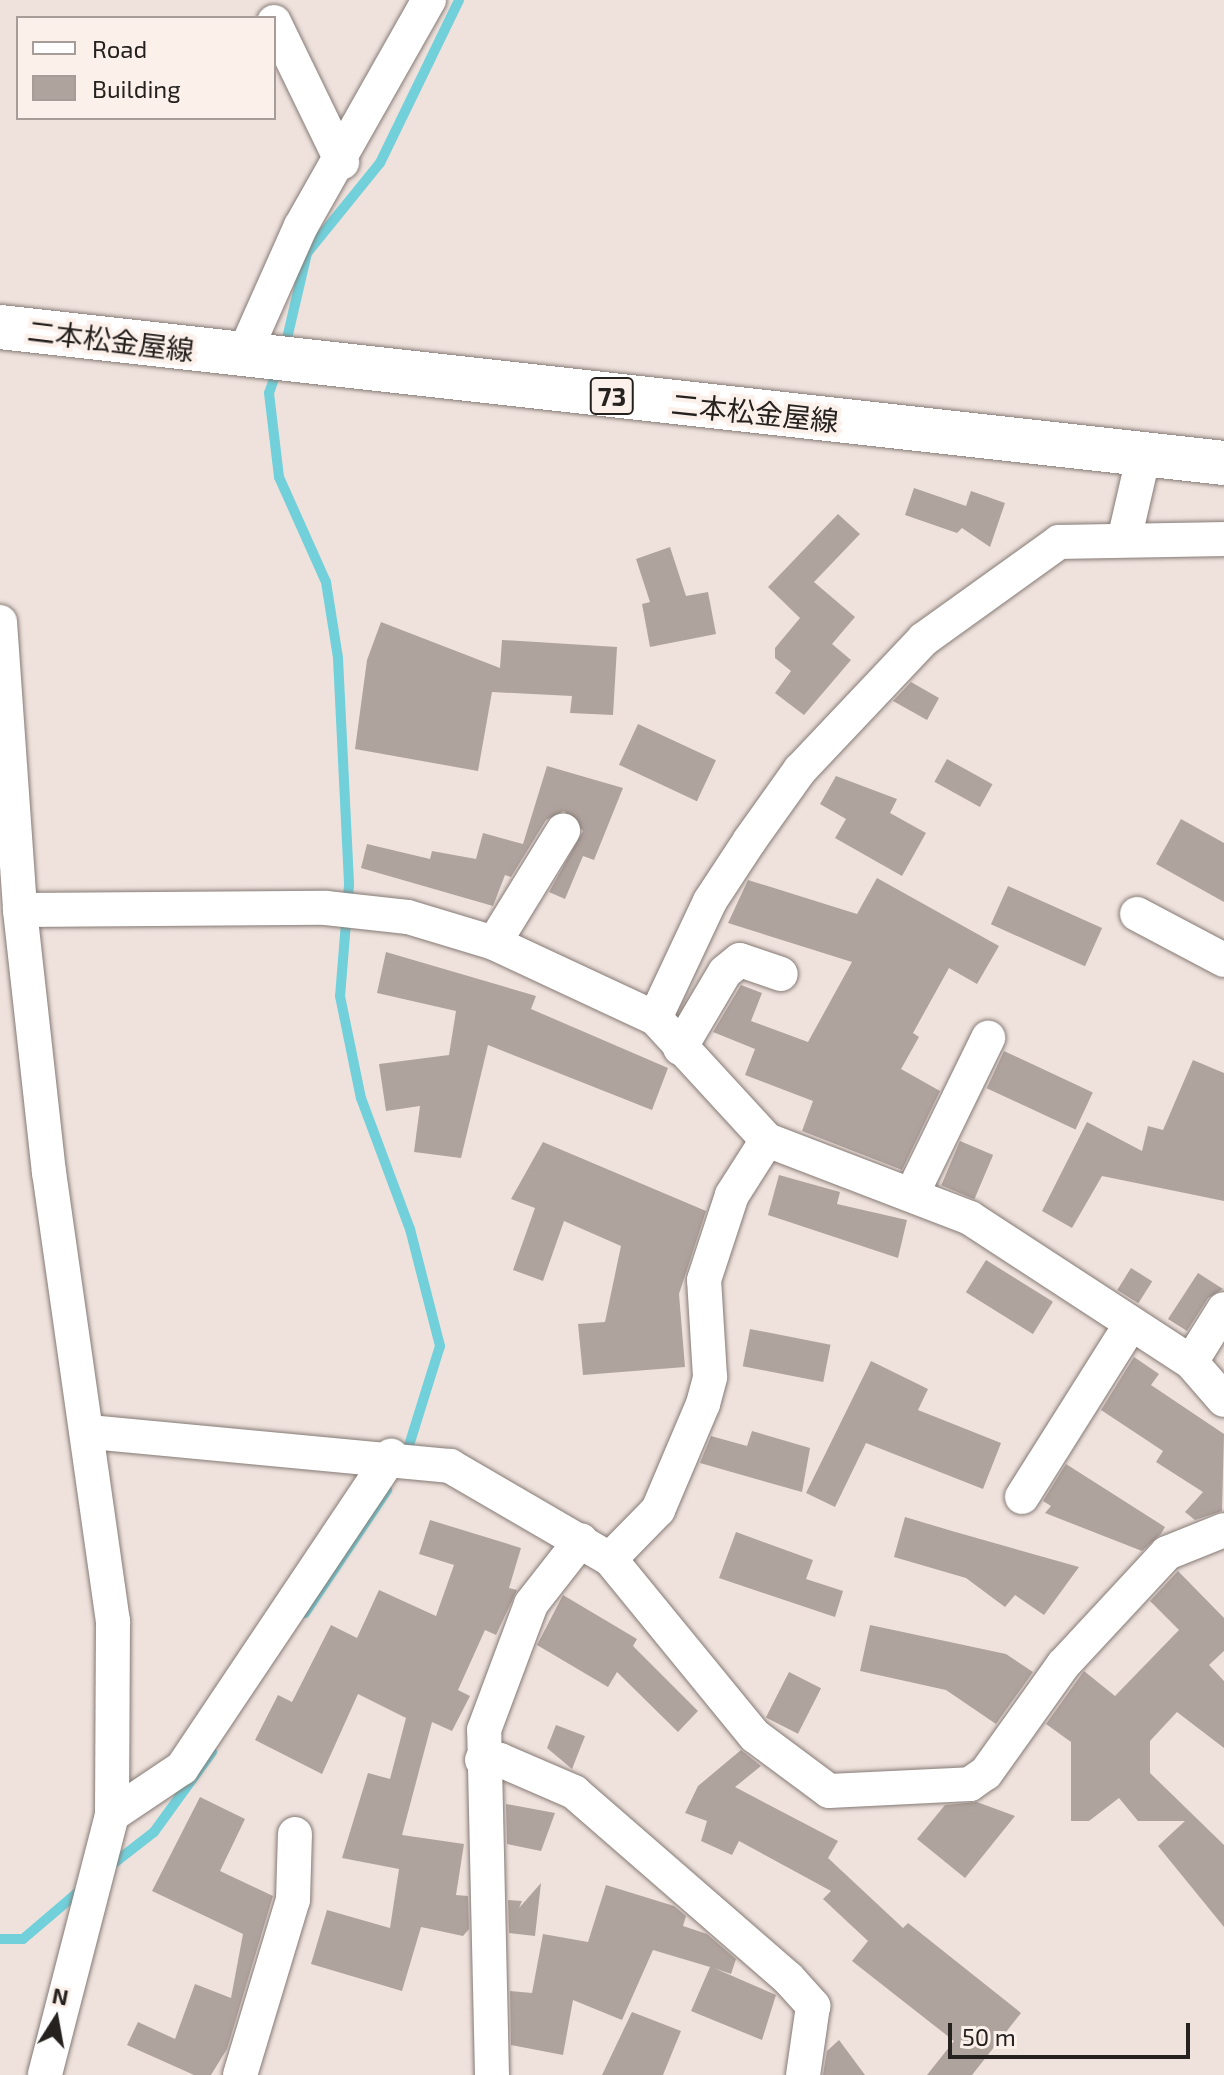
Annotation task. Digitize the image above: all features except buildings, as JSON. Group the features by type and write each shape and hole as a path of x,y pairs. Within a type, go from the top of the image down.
{"main road":[{"name":"二本松金屋線","path":"0,327 1224,463"}],"street":[{"path":"243,356 301,226 342,162 429,0"},
{"path":"276,26 342,162"},
{"path":"1125,536 1144,454"},
{"path":"655,1018 710,901 750,840 800,770 924,639 1059,542 1125,536 1224,539"},
{"path":"0,622 20,910 49,1172 90,1432 113,1621 112,1815 45,2075"},
{"path":"494,943 563,831"},
{"path":"20,910 326,908 408,917 494,943 655,1018 767,1140 970,1218 1191,1362 1224,1400"},
{"path":"1137,914 1224,960"},
{"path":"680,1048 725,972 740,960 781,974"},
{"path":"912,1194 988,1038"},
{"path":"610,1559 658,1510 703,1404 710,1377 704,1280 732,1195 767,1140"},
{"path":"1191,1362 1224,1309"},
{"path":"1022,1497 1131,1324"},
{"path":"90,1432 391,1456 450,1466 610,1559 755,1736 811,1783 829,1791 945,1790 986,1773 1063,1665 1167,1553 1224,1530"},
{"path":"112,1815 182,1768 391,1456"},
{"path":"492,2075 482,1760 490,1701 531,1604 581,1540"},
{"path":"482,1760 500,1760 574,1792 788,1978 813,2006 803,2075"},
{"path":"240,2075 293,1900 295,1834"}],"waterway":[{"path":"285,347 307,253 380,163 459,0"},
{"path":"277,370 269,393 279,477 326,582 338,658 349,885 340,996 361,1098 410,1229 440,1346 406,1455"},
{"path":"305,1613 387,1490"},
{"path":"109,1867 154,1832 212,1752"},
{"path":"0,1939 23,1939 84,1887"}]}
